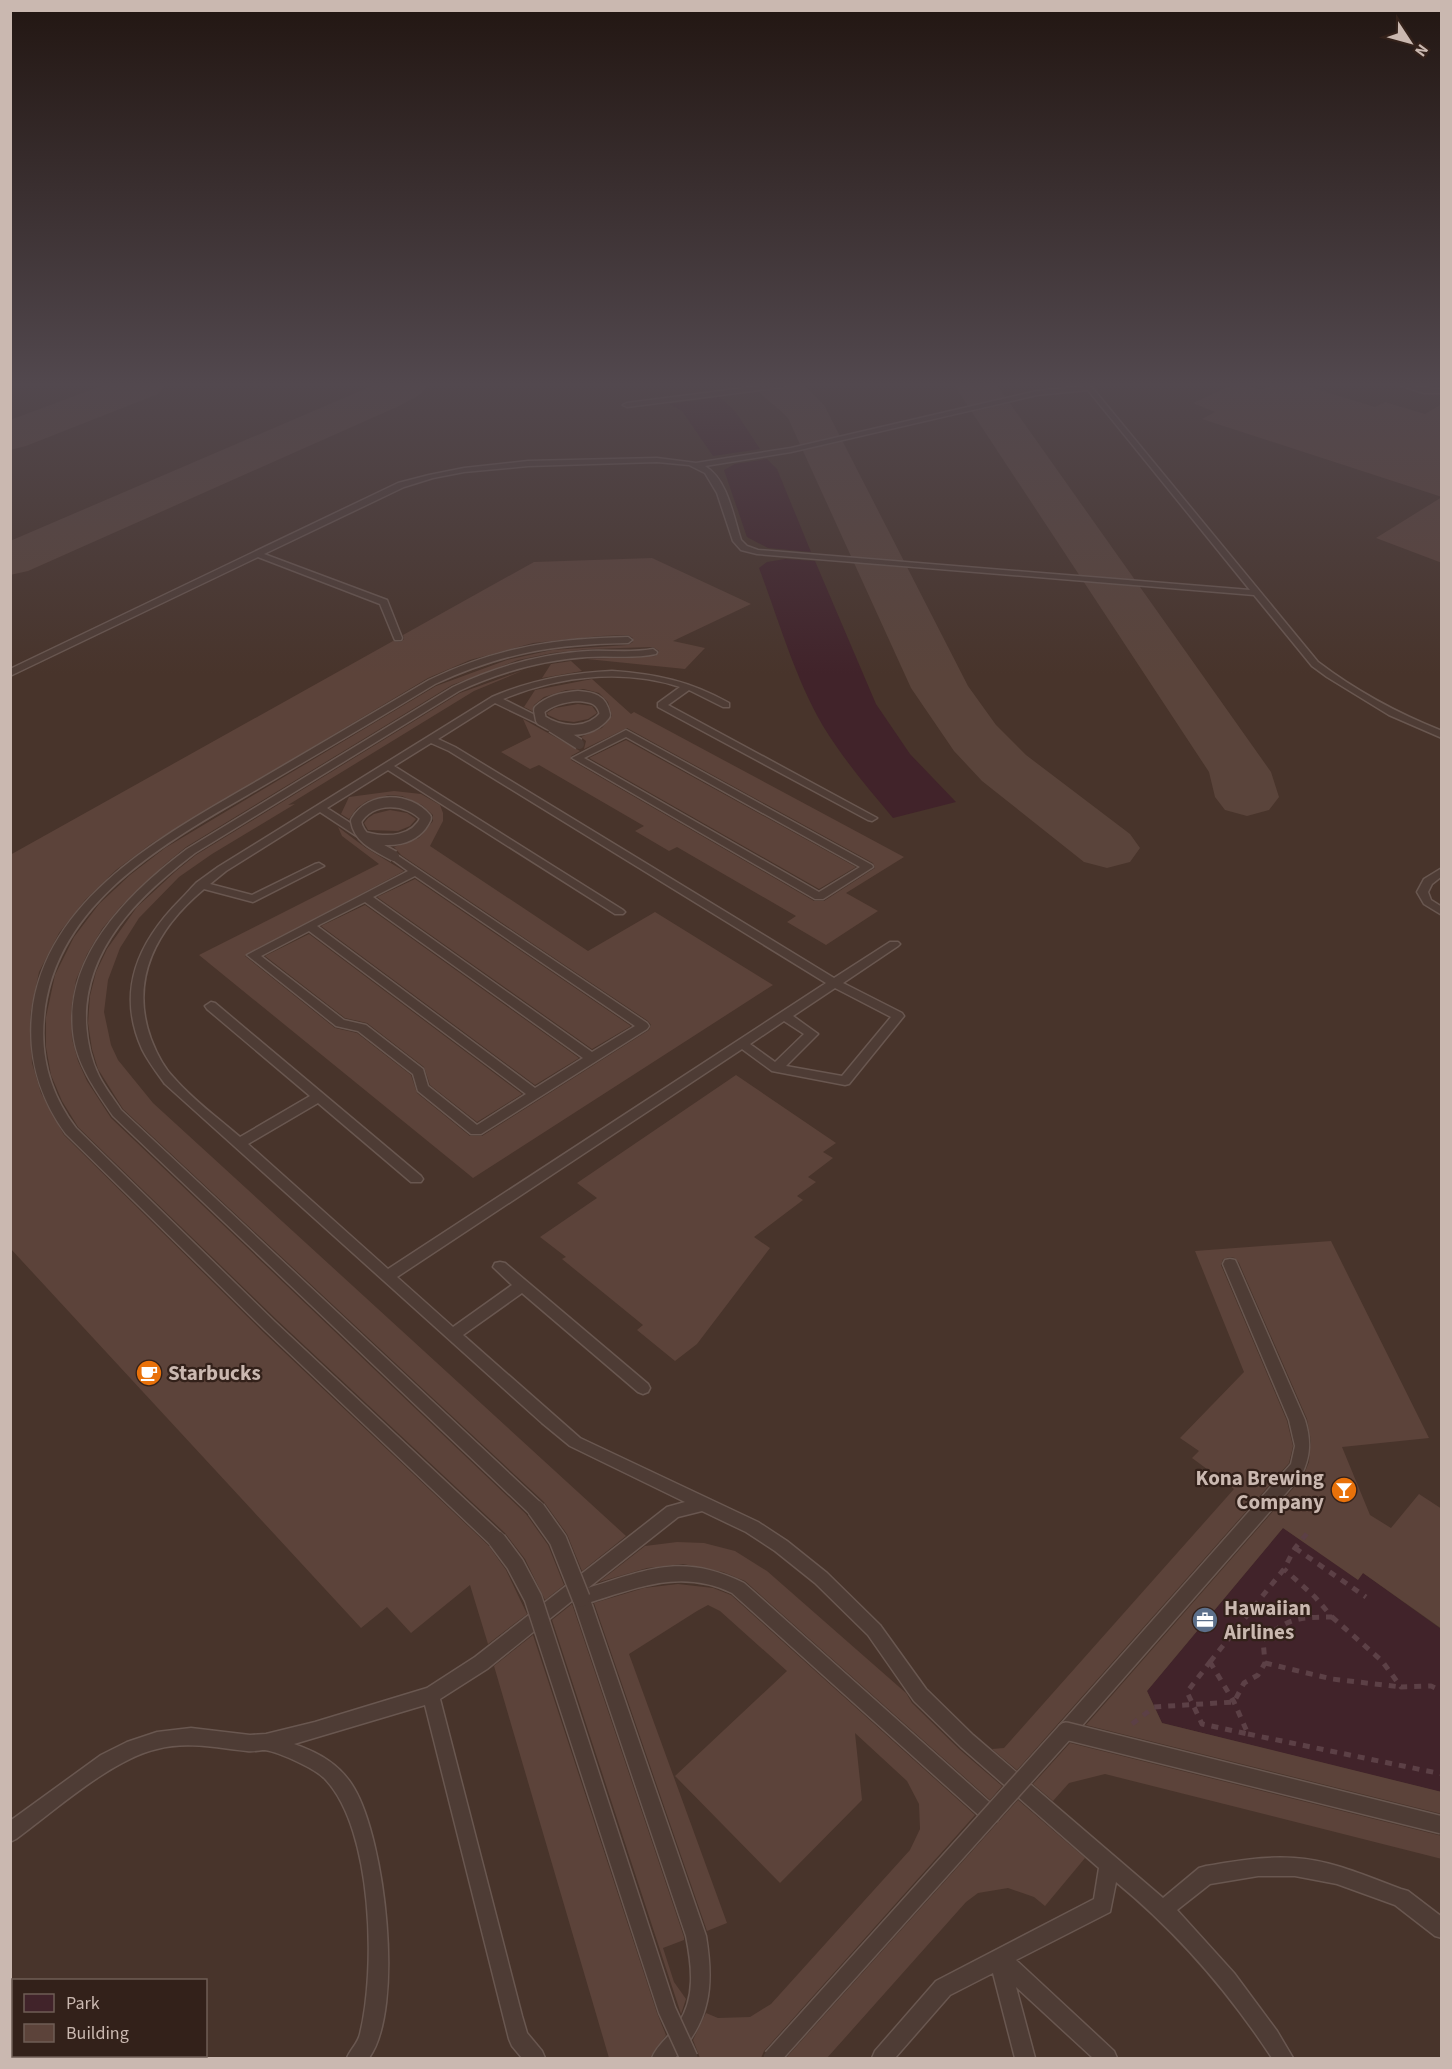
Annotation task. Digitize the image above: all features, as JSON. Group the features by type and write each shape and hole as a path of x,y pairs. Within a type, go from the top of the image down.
{"lane":[{"path":"10,673 401,485 414,482"},
{"path":"715,482 737,541 744,548 757,552 1256,593"},
{"path":"1166,482 1303,652 1330,676 1380,707 1442,735"},
{"path":"257,554 384,602 398,638"},
{"path":"628,640 549,644 474,662 432,682 167,839 135,861 89,905 54,956 40,993 37,1034 42,1073 48,1092 71,1131 246,1304 496,1540 515,1564 533,1598 667,2010 682,2049 689,2058"},
{"path":"653,652 639,655 589,654 549,658 491,673 456,689 191,851 154,878 124,908 102,939 80,991 78,1026 86,1063 103,1097 117,1113 536,1509 553,1529 565,1553 581,1598 696,1936 701,1961 697,2011 679,2042 662,2058"},
{"path":"726,705 711,695 687,687 647,678 593,674 541,681 495,699 222,868 177,907 150,944 136,983 138,1026 145,1046 169,1081 575,1442 752,1527 821,1578 874,1630 920,1695 967,1741 1163,1910 1205,1955 1257,2018 1283,2058"},
{"path":"687,687 661,705 872,818"},
{"path":"495,699 552,727 571,730 595,725 605,715 605,707 601,702 587,697 567,696 549,700 539,710 540,720 579,744 591,751"},
{"path":"626,733 868,867 819,897 577,758 591,751 626,733"},
{"path":"430,739 462,756 832,982 898,1016 845,1081 776,1068 741,1043"},
{"path":"387,766 619,912"},
{"path":"320,808 365,837 386,841 412,835 421,829 426,818 418,807 401,802 370,806 357,816 356,828 361,835 394,856 416,871 643,1026 476,1131 422,1088 418,1072 409,1064 362,1028 340,1023 253,955 416,871"},
{"path":"200,885 253,899 319,866"},
{"path":"1442,871 1425,884 1422,892 1424,900 1442,912"},
{"path":"366,897 592,1058"},
{"path":"310,926 534,1094"},
{"path":"387,1276 832,982 894,944"},
{"path":"211,1006 416,1179"},
{"path":"776,1068 812,1034 783,1015"},
{"path":"239,1143 319,1097"},
{"path":"772,2058 1296,1472 1302,1456 1303,1440 1230,1264"},
{"path":"500,1267 643,1388"},
{"path":"452,1335 522,1286"},
{"path":"10,1833 107,1761 133,1748 157,1740 191,1736 266,1743 431,1695 481,1663 673,1512 702,1504"},
{"path":"581,1598 673,1572 699,1572 722,1578 738,1588 991,1815"},
{"path":"431,1695 512,2016 519,2039 535,2058"},
{"path":"1066,1731 1442,1825"},
{"path":"266,1743 314,1760 333,1774 348,1796 364,1833 374,1884 377,1973 373,2022 368,2042 357,2058"},
{"path":"882,2058 943,1988 1103,1905 1109,1864"},
{"path":"1163,1910 1206,1875 1258,1867 1295,1867 1336,1875 1401,1898 1442,1929"},
{"path":"999,1958 1025,2058"},
{"path":"999,1958 1107,2058"}],"path":[{"path":"1309,1531 1295,1548 1284,1569 1187,1692 1202,1724 1442,1774"},
{"path":"1295,1548 1365,1597"},
{"path":"1284,1569 1315,1597 1332,1617 1382,1661 1401,1688"},
{"path":"1234,1702 1244,1683 1258,1675 1265,1663 1263,1640 1272,1631 1294,1617 1332,1617"},
{"path":"1210,1662 1234,1702 1248,1734"},
{"path":"1265,1663 1297,1673 1360,1684 1401,1688 1431,1686 1442,1691"},
{"path":"1154,1707 1234,1702"}],"shaded area":[{"path":"11,482 1441,482 1441,2058 11,2058"}],"green space":[{"path":"728,482 782,482 811,552 768,548 747,537"},
{"path":"785,559 815,561 876,704 910,754 956,802 893,818 839,750 823,726 804,689 759,568 767,562"},
{"path":"1283,1528 1358,1579 1363,1573 1441,1629 1441,1792 1162,1723 1147,1691"}],"building":[{"path":"1394,482 1442,482 1442,497"},
{"path":"1442,497 1442,563 1376,538"},
{"path":"652,558 751,604 673,641 705,648 685,669 587,659 656,656 659,651 653,647 588,649 518,660 452,685 186,847 164,865 121,906 102,929 87,954 76,980 71,1009 72,1039 78,1061 87,1081 111,1118 526,1514 548,1545 564,1585 545,1600 525,1559 505,1533 277,1320 78,1127 62,1101 51,1075 46,1047 46,1017 55,975 74,937 99,904 130,875 165,848 436,686 507,660 552,650 628,645 633,642 633,638 628,635 601,636 533,643 470,660 428,678 152,843 116,870 85,900 59,933 39,972 30,1015 32,1063 41,1093 64,1135 263,1332 488,1545 506,1570 527,1614 488,1644 470,1585 411,1633 387,1607 361,1628 10,1248 10,855 393,641 401,642 404,639 403,635 534,562"},
{"path":"571,661 582,671 542,678 551,664"},
{"path":"524,670 474,691 288,805 295,804 212,854 179,877 139,918 120,948 108,980 104,1012 111,1045 118,1060 153,1103 626,1536 582,1571 567,1534 544,1502 123,1109 98,1069 88,1023 90,996 96,972 107,949 137,907 176,871 196,855 460,693"},
{"path":"592,679 631,714 634,712 904,857 846,893 878,911 826,945 787,922 796,916 677,847 669,851 635,831 644,826 539,765 530,769 501,752 531,737 523,719 580,751 571,756 571,760 814,901 824,901 875,868 873,863 627,728 584,749 586,741 581,737 602,728 612,716 608,702 599,693 584,689 566,690 544,697 534,705 532,711 524,707 535,690"},
{"path":"578,704 592,706 597,713 588,719 574,722 559,720 547,713 555,708"},
{"path":"626,740 856,867 819,889 589,758"},
{"path":"394,791 421,794 440,805 443,821 430,846 588,951 655,912 773,985 473,1178 199,955 379,864 342,836 338,827 366,848 404,871 245,956 335,1028 357,1033 411,1075 417,1093 470,1136 482,1136 649,1030 651,1025 648,1021 401,855 394,847 419,838 433,821 433,815 422,805 402,796 389,795 367,801 357,808 349,819 341,814 349,797"},
{"path":"390,810 407,813 416,819 410,826 398,831 368,830 364,823 368,818"},
{"path":"415,879 631,1026 592,1049 377,897"},
{"path":"365,905 579,1058 535,1085 321,926"},
{"path":"309,934 522,1094 477,1122 430,1085 424,1067 367,1023 345,1018 265,956"},
{"path":"736,1075 836,1143 823,1152 833,1158 808,1177 816,1182 797,1196 803,1200 754,1237 770,1248 697,1344 675,1361 637,1330 643,1325 562,1259 566,1257 540,1237 597,1198 577,1183"},
{"path":"1331,1241 1429,1438 1342,1447 1370,1515 1391,1528 1419,1494 1442,1509 1442,1629 1363,1573 1358,1580 1283,1528 1147,1691 1162,1723 1442,1792 1442,1814 1086,1725 1303,1477 1309,1462 1311,1441 1307,1419 1239,1263 1235,1258 1230,1257 1223,1259 1221,1265 1287,1421 1293,1446 1289,1463 1017,1770 992,1749 1004,1748 1234,1489 1192,1458 1199,1451 1180,1438 1244,1372 1195,1251"},
{"path":"677,1542 704,1543 735,1551 767,1571 906,1693 912,1703 959,1749 1002,1786 990,1800 745,1581 723,1572 683,1564 647,1568 599,1582 645,1546"},
{"path":"678,1584 713,1588 731,1595 975,1815 764,2051 761,2058 700,2058 693,2040 706,2013 718,2018 750,2017 771,2004 910,1850 920,1829 919,1804 907,1781 855,1733 862,1800 780,1883 675,1776 787,1671 720,1611 708,1605 697,1611 629,1654 727,1923 707,1931 594,1603 644,1588"},
{"path":"572,1604 684,1937 684,1940 663,1948 674,1982 686,1999 681,2014 552,1620"},
{"path":"533,1635 666,2035 650,2058 609,2058 494,1666"},
{"path":"1070,1743 1442,1836 1442,1859 1105,1774 1069,1783 1053,1801 1033,1784"},
{"path":"1018,1800 1085,1858 1045,1906 1034,1897 1008,1888 978,1893 966,1902 827,2058 786,2058"}],"taxiway":[{"path":"10,560 190,482"},
{"path":"841,482 940,688 975,738 1004,768 1107,848"},
{"path":"1041,482 1240,772 1247,797"}],"place":[{"name":"Starbucks","path":"149,1373"},
{"name":"Kona Brewing Company","path":"1344,1490"},
{"name":"Hawaiian Airlines","path":"1205,1620"}]}
